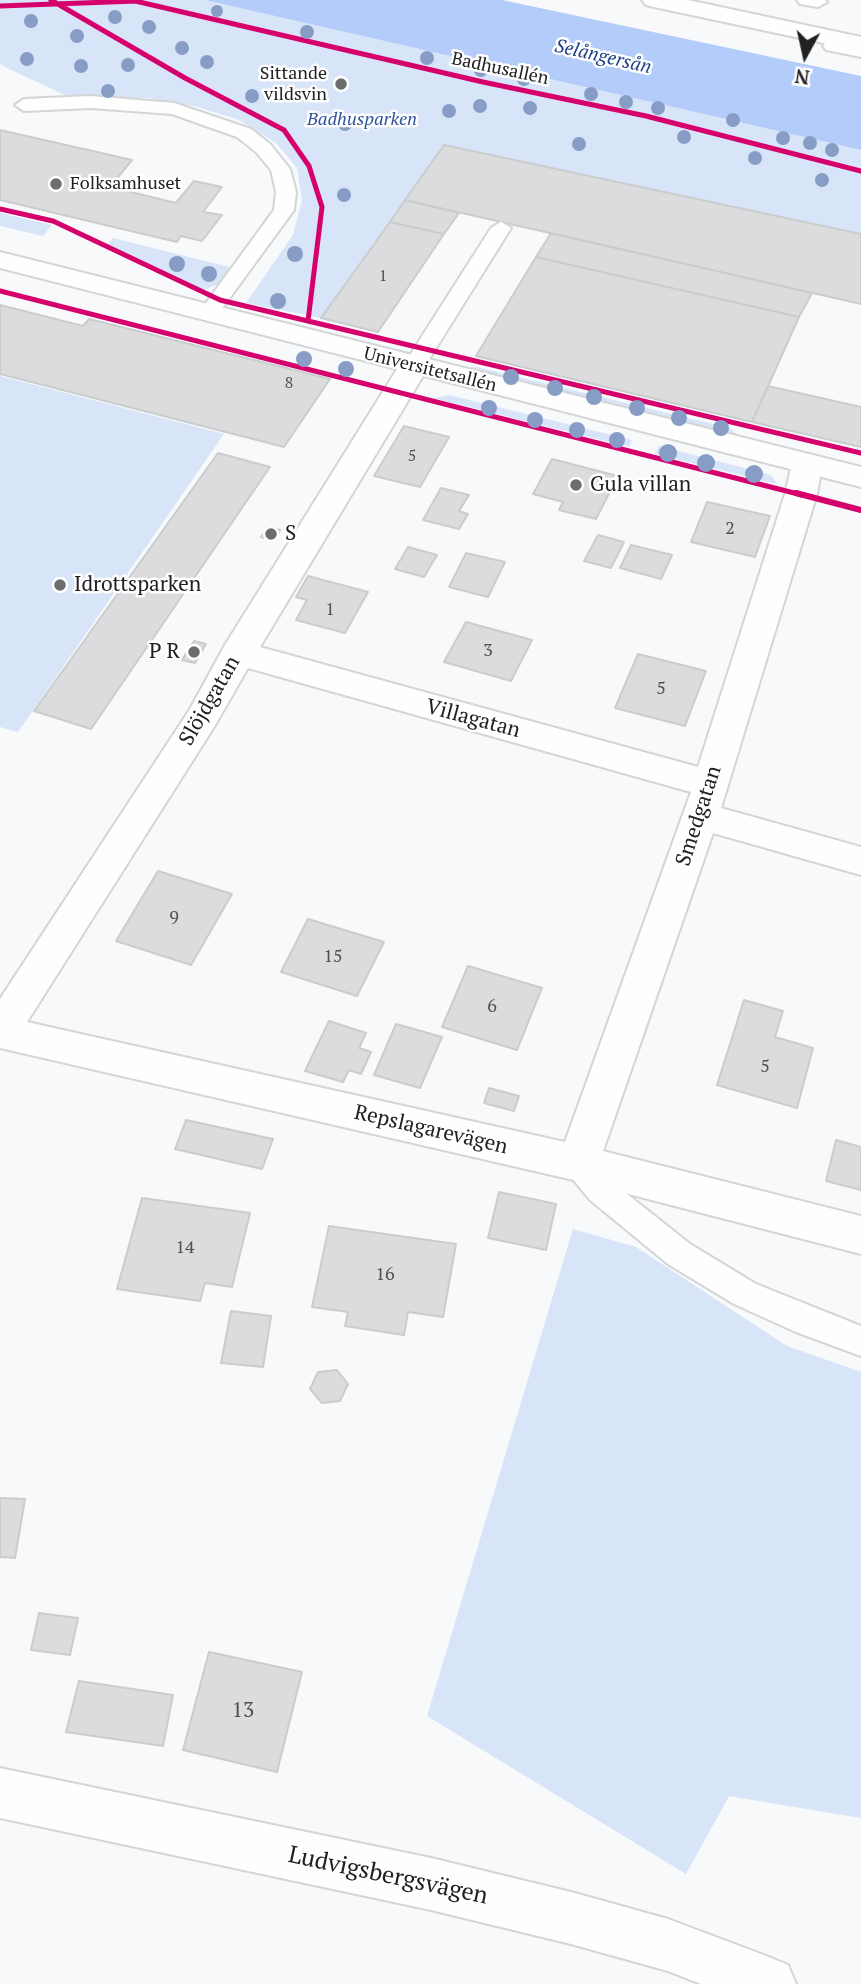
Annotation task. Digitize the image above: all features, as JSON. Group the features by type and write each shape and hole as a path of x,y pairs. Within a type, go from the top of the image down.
{"street":[{"path":"654,0 688,3 861,44"},
{"name":"Universitetsallén","path":"0,260 861,477"},
{"name":"Slöjdgatan","path":"0,1032 202,718 237,653 414,366"},
{"name":"Smedgatan","path":"578,1163 706,800 801,494 807,464"},
{"name":"Villagatan","path":"237,653 706,800 861,861"},
{"name":"Repslagarevägen","path":"0,1032 578,1163 861,1235"},
{"name":"Ludvigsbergsvägen","path":"0,1793 431,1884 571,1917 668,1945 769,1984"}],"lane":[{"path":"832,46 861,52"},
{"path":"24,105 91,102 174,109 244,133 263,148 280,169 286,192 284,210 208,314"},
{"path":"414,366 501,228"},
{"path":"578,1163 601,1191 679,1254 745,1294 807,1322 861,1341"}],"green space":[{"name":"Badhusparken","path":"0,0 205,0 861,150 861,234 444,145 321,318 246,303 293,235 302,200 297,168 276,143 239,120 198,107 148,98 69,97 3,66 0,64"},
{"path":"0,213 52,225 43,236 0,226"},
{"path":"113,238 233,268 221,283 204,290 107,246"},
{"path":"477,367 730,428 741,438 462,368"},
{"name":"Idrottsparken","path":"0,376 224,434 18,732 0,727"},
{"path":"449,395 632,440 629,447 433,398"},
{"path":"659,446 771,475 777,484 655,454"},
{"path":"573,1229 636,1247 787,1346 861,1372 861,1818 729,1796 686,1874 427,1716"}],"water":[{"name":"Selångersån","path":"205,0 502,0 861,76 861,150"}],"building":[{"name":"Folksamhuset","path":"0,130 132,160 110,187 176,203 194,181 222,187 203,212 222,215 202,241 181,236 177,242 0,200"},
{"path":"444,145 861,234 861,304 405,200"},
{"path":"405,200 459,213 444,234 390,222"},
{"path":"390,222 444,234 378,332 321,318"},
{"path":"551,233 812,293 799,317 536,257"},
{"path":"536,257 799,317 752,422 476,356"},
{"path":"0,305 83,326 89,319 330,379 284,447 0,374"},
{"path":"768,386 861,407 861,447 752,422"},
{"path":"404,426 449,437 420,487 374,476"},
{"path":"218,453 270,467 91,729 34,711"},
{"name":"Gula villan","path":"552,459 618,476 596,519 559,510 563,502 533,494"},
{"path":"441,488 469,495 459,511 468,514 459,529 423,520"},
{"path":"707,502 770,516 755,557 691,542"},
{"name":"S","path":"268,527 280,530 274,540 261,537"},
{"path":"598,535 624,542 611,568 584,561"},
{"path":"631,545 672,555 661,579 620,568"},
{"path":"408,547 437,555 424,577 395,569"},
{"path":"466,553 505,562 488,597 449,587"},
{"path":"308,576 368,592 345,633 296,620 307,600 296,597"},
{"path":"466,622 532,640 511,681 444,662"},
{"name":"P R","path":"194,641 206,644 195,663 182,660"},
{"path":"638,654 706,671 685,726 615,708"},
{"path":"158,871 232,894 191,965 116,941"},
{"path":"308,919 384,942 357,996 281,972"},
{"path":"468,966 542,988 517,1050 442,1027"},
{"path":"744,1000 783,1011 775,1037 813,1048 797,1108 717,1085"},
{"path":"329,1021 366,1033 359,1048 371,1052 361,1074 349,1070 343,1082 305,1071"},
{"path":"396,1024 442,1037 420,1088 374,1075"},
{"path":"489,1088 519,1096 514,1111 484,1103"},
{"path":"186,1120 273,1139 262,1169 175,1149"},
{"path":"836,1140 861,1147 861,1190 826,1181"},
{"path":"499,1192 556,1204 546,1250 488,1238"},
{"path":"142,1198 250,1213 232,1287 205,1283 200,1301 117,1289"},
{"path":"329,1226 456,1244 443,1317 408,1312 404,1335 345,1326 348,1312 312,1307"},
{"path":"231,1311 271,1316 263,1367 221,1363"},
{"path":"337,1370 348,1384 340,1401 322,1403 310,1389 318,1372"},
{"path":"0,1498 25,1499 15,1558 0,1557"},
{"path":"39,1613 78,1618 70,1655 31,1650"},
{"path":"209,1652 302,1672 277,1772 183,1750"},
{"path":"79,1681 173,1695 163,1746 66,1732"}],"cycle path":[{"path":"51,0 185,78 284,130 309,166 322,207 308,321"},
{"name":"Badhusallén","path":"131,0 483,82 646,116 861,171"},
{"path":"0,6 137,1"},
{"path":"0,209 53,221 220,300 861,453"},
{"path":"0,291 861,510"}],"place":[{"name":"Sittande vildsvin","path":"341,84"},
{"name":"Folksamhuset","path":"56,184"},
{"name":"Gula villan","path":"576,485"},
{"name":"S","path":"271,534"},
{"name":"Idrottsparken","path":"60,585"},
{"name":"P R","path":"194,652"}]}
